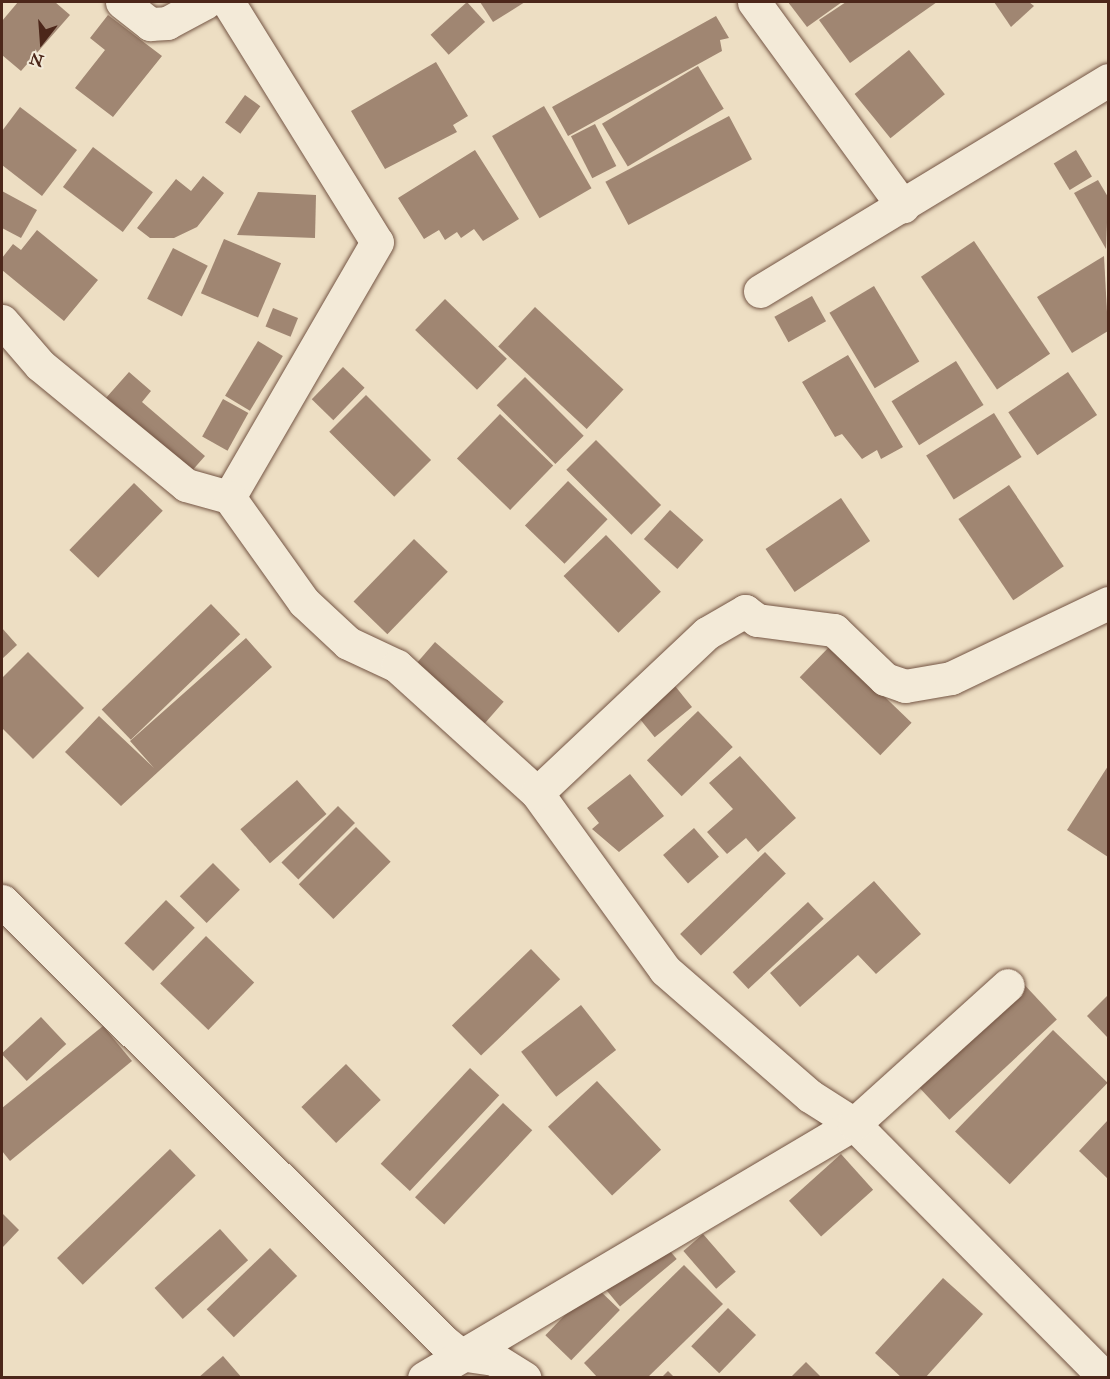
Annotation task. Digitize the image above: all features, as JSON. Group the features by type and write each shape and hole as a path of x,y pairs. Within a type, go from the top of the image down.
{"street":[{"path":"122,2 150,24 167,23 206,2"},
{"path":"228,2 377,242 229,497"},
{"path":"754,2 903,206"},
{"path":"760,291 1108,81"},
{"path":"2,321 40,365 186,485 229,497 304,602 348,643 397,666 537,793 664,970 810,1096 854,1124 1105,1377"},
{"path":"537,793 707,633 745,611 757,620 834,630 885,679 905,686 951,678 1108,603"},
{"path":"2,901 459,1354 494,1359 524,1377"},
{"path":"424,1377 459,1354 854,1124 1008,985"}],"building":[{"path":"18,2 55,2 70,15 21,71 2,55 2,21"},
{"path":"467,2 485,22 449,55 431,35"},
{"path":"480,2 525,2 493,22"},
{"path":"788,2 842,2 807,27"},
{"path":"846,2 937,2 850,63 819,20"},
{"path":"994,2 1029,2 1034,6 1011,27"},
{"path":"108,15 162,56 113,117 75,88 105,50 90,38"},
{"path":"716,16 729,38 720,40 722,51 568,136 552,107"},
{"path":"909,50 945,94 890,138 855,94"},
{"path":"436,62 468,116 453,125 457,132 385,169 351,111"},
{"path":"698,66 724,109 628,167 602,124"},
{"path":"245,95 260,106 240,134 225,123"},
{"path":"544,106 592,188 540,218 492,136"},
{"path":"20,107 77,150 42,196 2,165 2,131"},
{"path":"729,116 752,159 628,225 605,182"},
{"path":"595,124 616,166 592,178 571,136"},
{"path":"93,147 153,192 123,232 63,187"},
{"path":"475,150 519,219 483,241 474,229 461,238 457,232 445,240 439,230 424,239 398,198"},
{"path":"1076,150 1092,177 1070,190 1054,163"},
{"path":"203,176 224,193 197,227 174,238 150,238 137,228 176,179 191,191"},
{"path":"1098,180 1108,197 1106,249 1074,193"},
{"path":"2,191 37,210 21,238 2,228"},
{"path":"258,192 316,195 315,238 237,235"},
{"path":"37,230 98,280 64,321 2,270 2,258 13,244 21,250"},
{"path":"224,239 281,263 258,318 201,293"},
{"path":"974,241 1050,354 997,390 921,277"},
{"path":"173,248 208,266 182,316 147,299"},
{"path":"1104,256 1108,331 1072,353 1037,297"},
{"path":"874,286 919,361 875,388 829,313"},
{"path":"812,296 826,321 788,342 774,317"},
{"path":"445,299 507,359 477,390 415,330"},
{"path":"535,307 623,390 587,429 498,346"},
{"path":"273,308 298,318 291,337 266,327"},
{"path":"258,341 283,356 250,411 225,396"},
{"path":"848,355 903,447 881,459 877,450 862,459 842,434 835,437 802,382"},
{"path":"956,361 984,405 919,445 892,401"},
{"path":"343,367 365,388 333,420 312,399"},
{"path":"129,372 151,391 142,402 205,456 190,473 105,399"},
{"path":"1068,372 1097,415 1037,455 1008,412"},
{"path":"525,377 584,436 555,464 497,405"},
{"path":"366,395 431,460 394,497 329,432"},
{"path":"223,399 248,413 228,451 202,437"},
{"path":"994,413 1022,457 954,499 926,455"},
{"path":"500,414 553,465 510,510 457,459"},
{"path":"596,440 661,505 631,535 566,470"},
{"path":"568,481 608,519 564,564 525,526"},
{"path":"134,483 163,511 98,578 69,550"},
{"path":"1009,485 1064,566 1013,600 958,519"},
{"path":"841,498 870,541 795,592 766,549"},
{"path":"670,510 703,540 677,569 644,539"},
{"path":"606,535 661,592 618,633 564,576"},
{"path":"414,539 448,572 387,634 354,602"},
{"path":"211,604 240,634 131,740 102,710"},
{"path":"2,628 17,645 2,659"},
{"path":"246,638 272,667 121,806 65,752 99,716 154,768 130,741"},
{"path":"435,642 504,702 481,727 413,668"},
{"path":"831,645 912,723 880,755 800,677"},
{"path":"28,652 84,708 33,759 2,728 2,678"},
{"path":"675,686 692,707 655,737 638,716"},
{"path":"698,711 733,747 682,796 647,760"},
{"path":"740,756 796,818 758,852 746,838 727,854 707,832 733,809 709,783"},
{"path":"1108,766 1108,857 1067,830"},
{"path":"630,774 664,816 619,852 592,829 599,823 587,808"},
{"path":"297,780 327,814 270,863 240,829"},
{"path":"338,806 355,823 298,880 281,863"},
{"path":"356,827 391,862 333,919 299,884"},
{"path":"694,828 719,857 688,884 663,855"},
{"path":"765,852 786,874 701,956 680,934"},
{"path":"213,863 240,890 207,923 180,896"},
{"path":"874,881 921,934 876,974 858,955 800,1007 770,973"},
{"path":"166,900 195,928 153,971 124,943"},
{"path":"808,902 824,919 748,989 733,972"},
{"path":"206,936 254,983 208,1030 160,983"},
{"path":"531,949 560,979 481,1056 452,1025"},
{"path":"1020,980 1057,1019 949,1120 912,1080"},
{"path":"1108,995 1108,1038 1087,1016"},
{"path":"581,1005 616,1050 556,1097 521,1052"},
{"path":"41,1017 66,1044 27,1081 2,1053"},
{"path":"103,1026 132,1061 10,1161 2,1151 2,1108"},
{"path":"1053,1030 1108,1083 1010,1184 955,1131"},
{"path":"346,1064 381,1100 336,1143 301,1107"},
{"path":"470,1068 499,1095 410,1191 381,1164"},
{"path":"597,1081 661,1150 612,1195 548,1127"},
{"path":"503,1103 532,1130 444,1225 415,1197"},
{"path":"1108,1120 1108,1179 1079,1151"},
{"path":"170,1149 196,1176 83,1285 57,1258"},
{"path":"841,1154 873,1190 821,1237 789,1201"},
{"path":"2,1213 19,1230 2,1248"},
{"path":"220,1229 248,1260 183,1319 155,1288"},
{"path":"703,1234 736,1272 716,1289 683,1251"},
{"path":"660,1239 677,1259 620,1306 603,1287"},
{"path":"270,1248 297,1276 234,1337 207,1309"},
{"path":"684,1265 723,1304 647,1378 598,1378 584,1363"},
{"path":"943,1278 983,1314 925,1378 902,1378 875,1353"},
{"path":"594,1285 620,1310 571,1360 545,1335"},
{"path":"728,1308 756,1335 719,1373 691,1346"},
{"path":"223,1356 242,1378 198,1378"},
{"path":"806,1362 822,1378 790,1378"},
{"path":"668,1371 675,1378 661,1378"}]}
